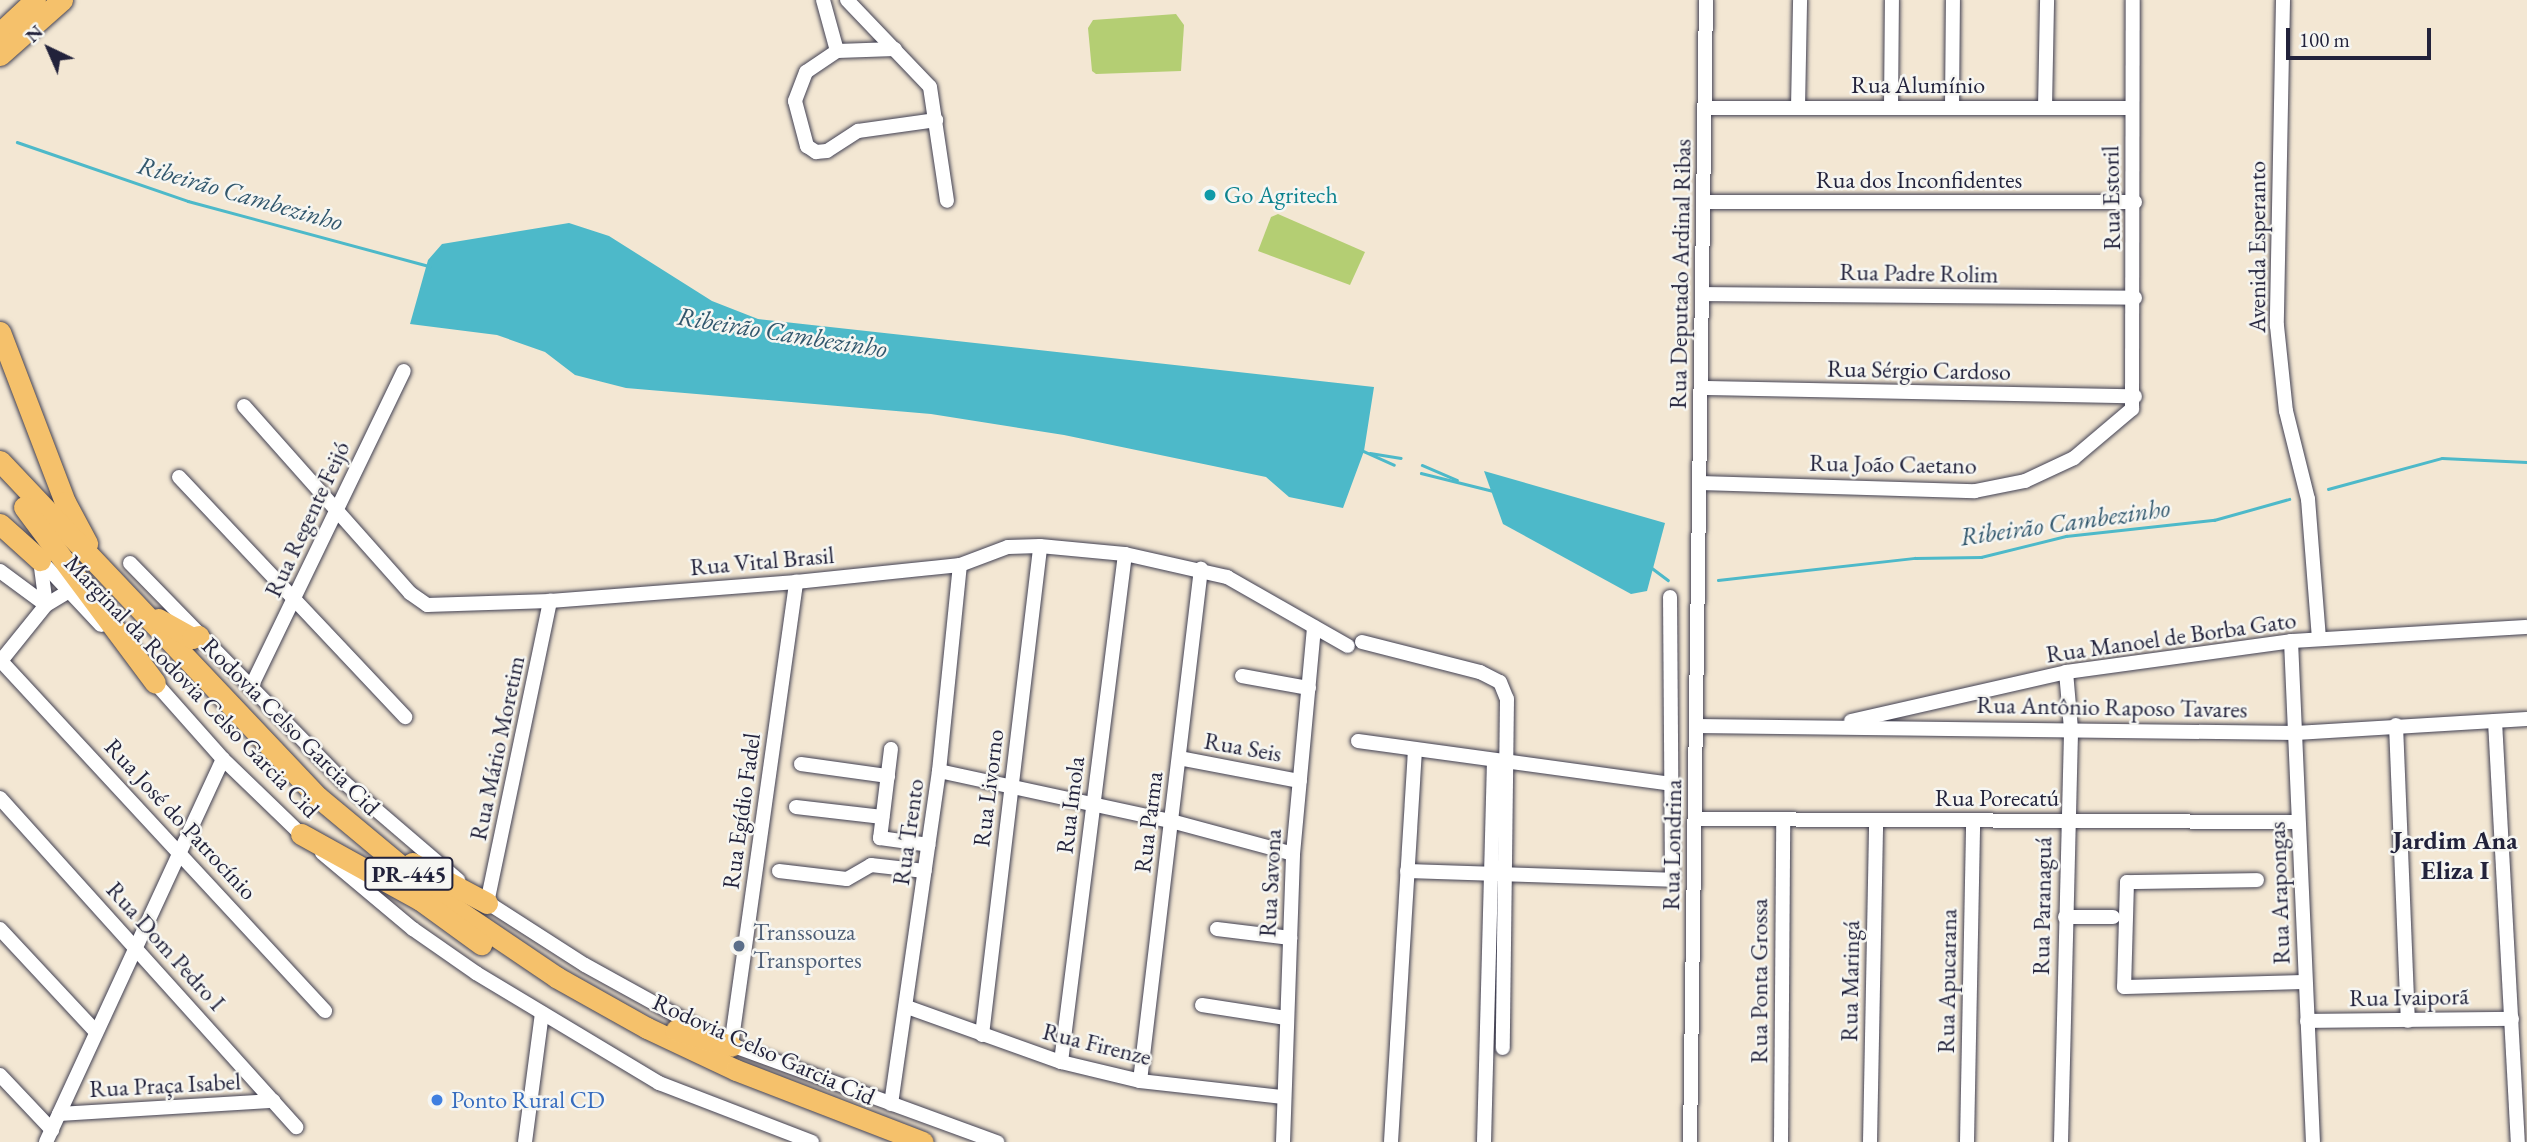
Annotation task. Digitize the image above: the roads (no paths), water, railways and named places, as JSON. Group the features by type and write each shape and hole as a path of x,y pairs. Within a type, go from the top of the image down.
{"highway":[{"path":"0,12 21,0"},
{"path":"0,33 35,0"},
{"path":"0,58 62,0"},
{"path":"0,331 65,502 99,567"},
{"name":"Rodovia Celso Garcia Cid","path":"0,461 318,797 367,840 492,935 610,1007 736,1070 923,1142"},
{"name":"Rodovia Celso Garcia Cid","path":"0,480 273,769 420,900 605,1021 725,1079 883,1142"},
{"path":"24,507 155,683"},
{"path":"0,524 40,560"},
{"path":"138,607 192,638 199,636"},
{"path":"301,834 420,900"},
{"path":"367,840 487,904"},
{"path":"610,1007 731,1046"}],"street":[{"path":"823,0 837,51"},
{"path":"847,0 930,87 947,201"},
{"name":"Rua Deputado Ardinal Ribas","path":"1699,548 1706,0"},
{"path":"1798,108 1800,0"},
{"path":"1891,108 1892,0"},
{"path":"1952,108 1953,0"},
{"path":"2045,108 2047,0"},
{"name":"Rua Estoril","path":"2133,0 2135,396"},
{"name":"Avenida Esperanto","path":"2283,0 2277,327 2286,411 2306,491 2319,639"},
{"path":"895,49 837,51 819,59 799,83 795,101 807,146 816,152 827,151 858,131 936,120"},
{"name":"Rua Alumínio","path":"1705,108 2132,108"},
{"name":"Rua dos Inconfidentes","path":"1704,202 2135,202"},
{"name":"Rua Padre Rolim","path":"1702,293 2135,299"},
{"name":"Rua Regente Feijó","path":"251,687 336,506 404,371"},
{"name":"Rua Sérgio Cardoso","path":"1701,388 2135,396"},
{"name":"Rua João Caetano","path":"1700,483 1975,491 2025,481 2074,458 2132,409 2135,396"},
{"name":"Rua Vital Brasil","path":"244,406 336,506 410,593 427,605 550,601 796,582 960,565 1008,547 1040,545 1125,554 1227,577 1314,627 1355,644 1480,672 1500,682 1507,699 1501,763"},
{"path":"179,477 405,717"},
{"name":"Rua Livorno","path":"982,1035 1040,545"},
{"name":"Rua Londrina","path":"1690,1142 1699,548"},
{"name":"Rua Imola","path":"1061,1062 1125,554"},
{"path":"40,560 46,605"},
{"name":"Marginal da Rodovia Celso Garcia Cid","path":"40,560 223,759 301,834 413,929 542,1013 659,1083 812,1142"},
{"name":"Marginal da Rodovia Celso Garcia Cid","path":"130,563 345,783 487,904 585,965 731,1046 997,1142"},
{"name":"Rua Trento","path":"891,1104 939,771 960,565"},
{"name":"Rua Parma","path":"1140,1081 1200,569"},
{"path":"0,571 46,605"},
{"name":"Rua Egídio Fadel","path":"731,1046 796,582"},
{"path":"0,661 46,605 69,591"},
{"path":"1408,871 1672,880 1670,597"},
{"name":"Rua Mário Moretim","path":"487,904 550,601"},
{"name":"Rua Savona","path":"1283,1142 1293,854 1314,627"},
{"name":"Rua Manoel de Borba Gato","path":"1826,727 2066,672 2319,639 2527,627"},
{"name":"Rua Arapongas","path":"2291,642 2313,1142"},
{"name":"Rua José do Patrocínio","path":"0,661 180,849 324,1011"},
{"name":"Rua Paranaguá","path":"2061,1142 2066,822 2071,729 2066,672"},
{"path":"1242,676 1309,688"},
{"name":"Rua Antônio Raposo Tavares","path":"1696,726 2296,733 2527,719"},
{"path":"2495,721 2511,1019 2522,1101 2518,1142"},
{"path":"2396,725 2408,1021"},
{"path":"1358,741 1501,763 1671,784"},
{"path":"891,750 880,838 929,845"},
{"path":"1391,1142 1415,751"},
{"name":"Rua Seis","path":"1179,758 1300,780"},
{"path":"0,1075 49,1136 223,759"},
{"path":"1484,1142 1492,874 1501,763"},
{"path":"1501,763 1508,874 1503,1048"},
{"path":"802,764 888,776"},
{"path":"939,771 1171,821 1293,854"},
{"name":"Rua Dom Pedro I","path":"0,798 136,946 296,1127"},
{"path":"796,807 882,817"},
{"name":"Rua Porecatú","path":"1695,819 2298,822"},
{"name":"Rua Ponta Grossa","path":"1782,1142 1783,819"},
{"name":"Rua Maringá","path":"1870,1142 1876,820"},
{"name":"Rua Apucarana","path":"1967,1142 1973,821"},
{"path":"779,871 847,879 870,865 925,871"},
{"path":"2257,880 2127,882 2124,987 2305,982"},
{"path":"2065,917 2113,917"},
{"path":"0,929 96,1032"},
{"path":"1217,929 1290,938"},
{"path":"1202,1005 1286,1018"},
{"name":"Rua Firenze","path":"907,1007 1061,1062 1140,1081 1283,1097"},
{"path":"525,1142 542,1013"},
{"name":"Rua Ivaiporã","path":"2307,1021 2511,1019"},
{"name":"Rua Praça Isabel","path":"59,1114 274,1101"}],"water":[{"path":"569,223 609,236 712,301 758,319 1374,387 1364,451 1343,508 1289,497 1266,477 1064,435 931,414 626,388 575,375 545,352 497,335 410,324 428,260 442,244"},
{"path":"1484,471 1665,523 1647,591 1631,594 1503,524"}],"waterway":[{"name":"Ribeirão Cambezinho","path":"17,142 188,201 429,266"},
{"name":"Ribeirão Cambezinho","path":"1361,450 1394,465"},
{"path":"1370,453 1401,458"},
{"name":"Ribeirão Cambezinho","path":"2328,489 2442,458 2527,462"},
{"path":"1422,465 1457,480"},
{"name":"Ribeirão Cambezinho","path":"1421,473 1493,491"},
{"name":"Ribeirão Cambezinho","path":"1718,580 1915,558 1981,557 2066,536 2214,520 2289,499"},
{"name":"Ribeirão Cambezinho","path":"1652,568 1668,580"}],"place":[{"name":"Go Agritech","path":"1210,195"},
{"name":"Transsouza Transportes","path":"739,946"},
{"name":"Ponto Rural CD","path":"437,1100"}],"district":[{"name":"Jardim Ana Eliza I","path":"2455,856"}]}
